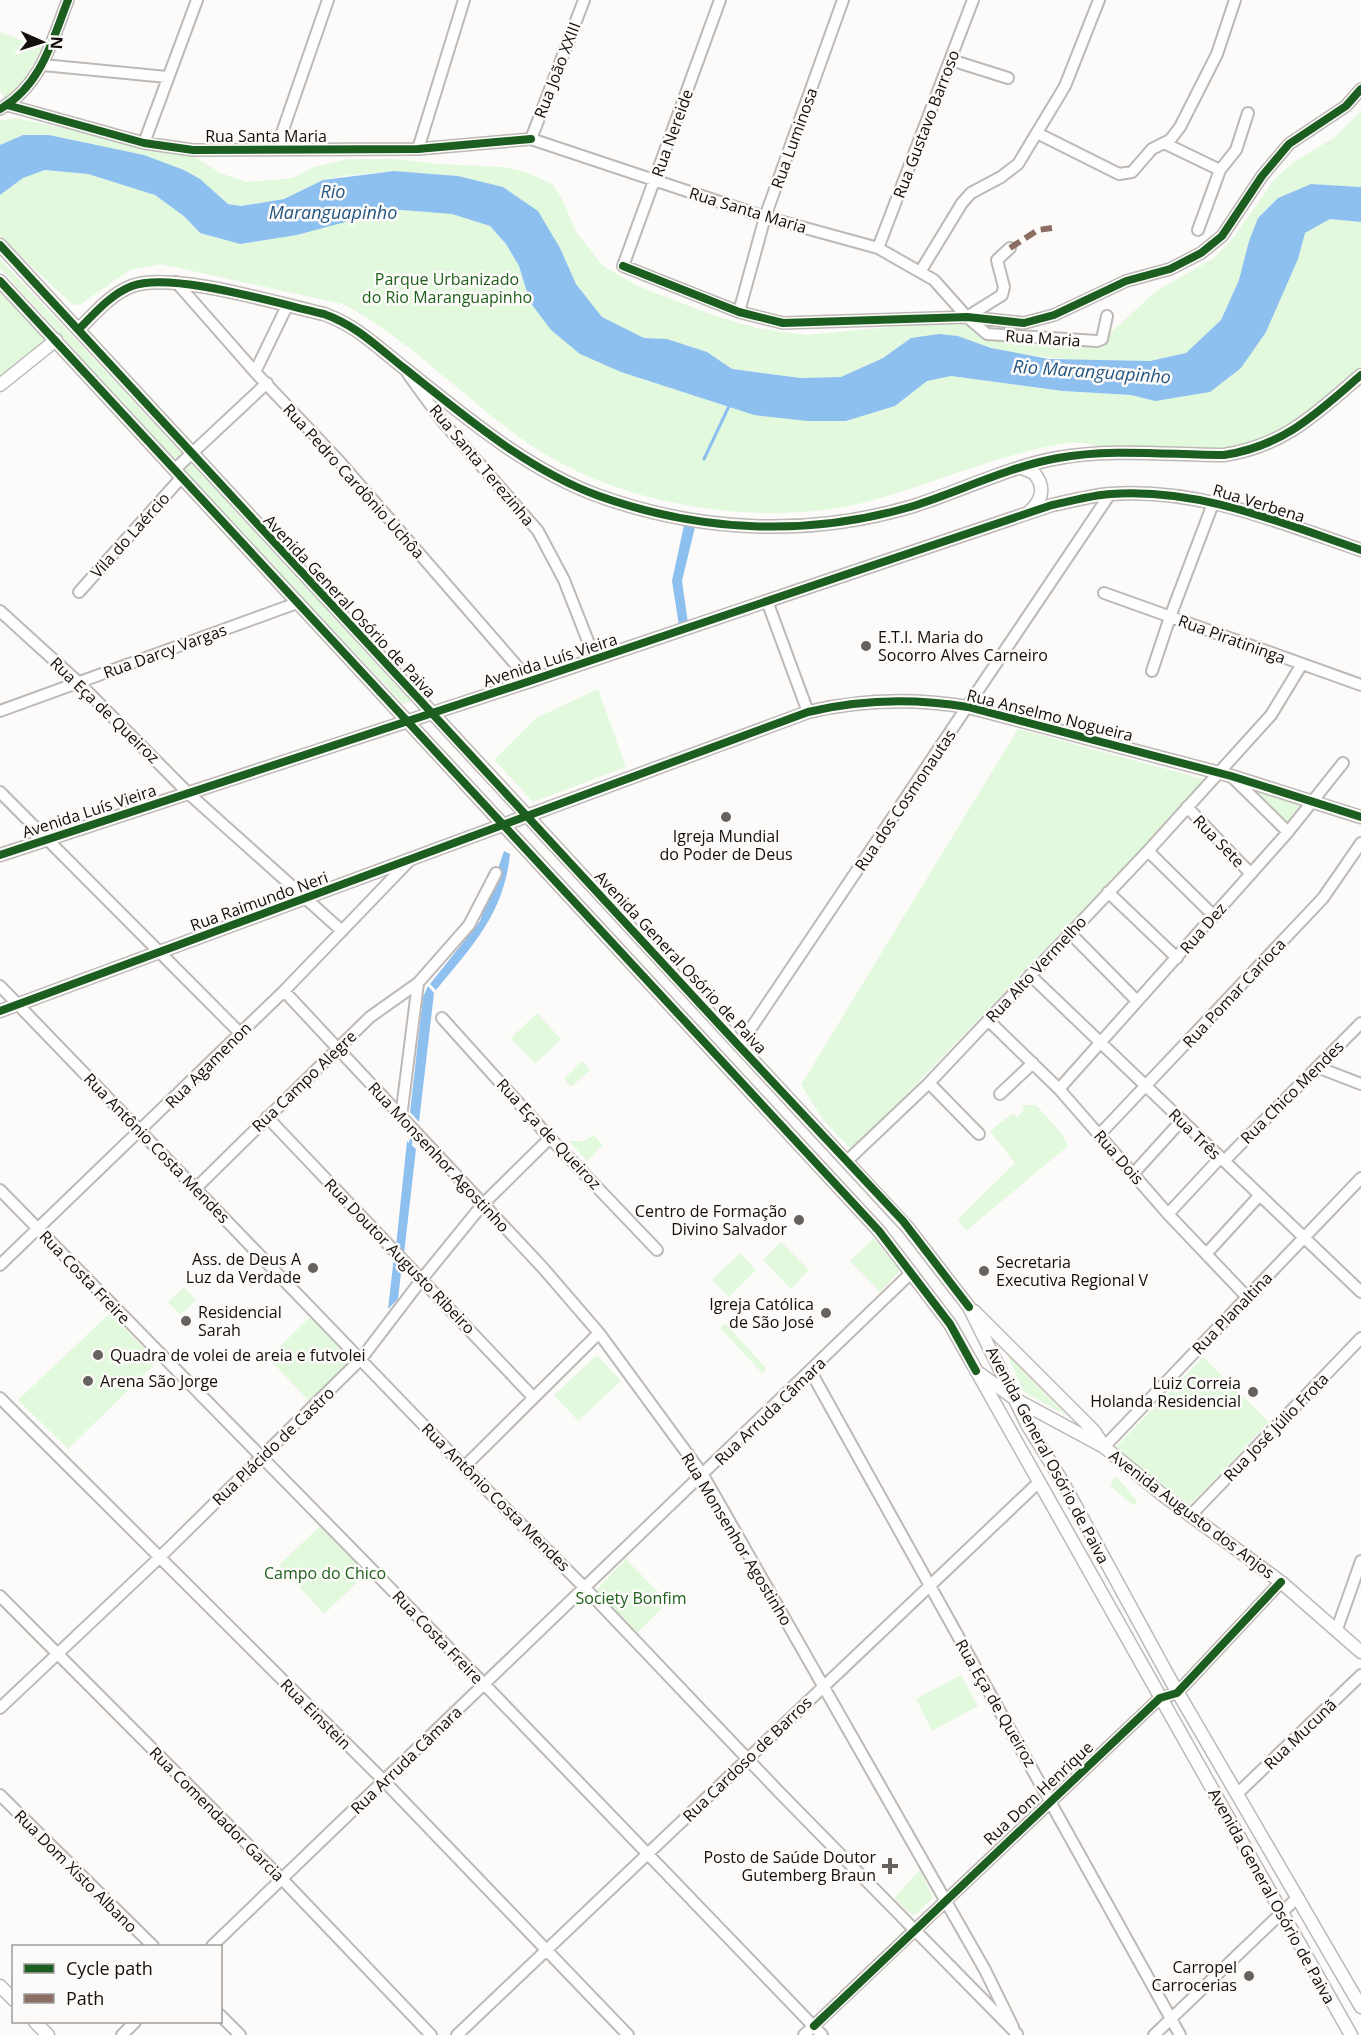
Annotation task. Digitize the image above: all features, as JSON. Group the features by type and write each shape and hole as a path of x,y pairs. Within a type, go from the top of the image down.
{"main road":[{"name":"Avenida General Osório de Paiva","path":"0,245 739,1046 849,1160 908,1228 969,1307 1015,1399 1178,1693 1359,1999"},
{"name":"Rua Santa Terezinha","path":"79,330 105,303 129,287 158,280 176,282 324,314 349,323 403,367"},
{"name":"Avenida General Osório de Paiva","path":"0,281 177,474 506,825 879,1231 950,1324 1351,2035"},
{"path":"1,385 56,340"},
{"path":"403,367 467,417 541,468 597,495 692,521 754,528 828,524 909,507 1022,468 1073,456 1224,455 1240,452 1279,439 1297,429 1361,375"},
{"path":"1022,468 1034,473 1041,487 1038,504 1028,513"},
{"name":"Rua Verbena","path":"1110,494 1154,493 1214,501 1361,550"},
{"name":"Avenida Luís Vieira","path":"0,855 530,681 1052,505 1110,494"},
{"name":"Rua Anselmo Nogueira","path":"527,817 808,712 835,706 892,700 924,700 968,707 1218,772 1313,800 1361,817"},
{"name":"Rua Raimundo Neri","path":"0,1011 527,817"},
{"name":"Avenida Augusto dos Anjos","path":"969,1307 993,1327 1094,1431 1104,1447"},
{"name":"Avenida Augusto dos Anjos","path":"976,1371 1015,1399 1104,1447 1190,1516 1281,1582 1361,1652"},
{"path":"0,1986 12,1998"},
{"path":"36,2023 48,2035"}],"street":[{"path":"3,107 32,83 43,65 68,0"},
{"path":"144,143 197,0"},
{"path":"276,150 328,0"},
{"path":"418,149 464,0"},
{"name":"Rua João XXIII","path":"531,139 584,0"},
{"name":"Rua Nereide","path":"720,0 656,181 623,266 739,312"},
{"name":"Rua Luminosa","path":"739,312 765,217 843,0"},
{"name":"Rua Gustavo Barroso","path":"878,248 974,0"},
{"path":"920,272 962,203 979,187 1012,170 1037,133 1065,86 1099,0"},
{"path":"1037,133 1119,174 1136,169 1152,149 1164,143 1180,127 1217,54 1235,0"},
{"path":"951,60 1008,78"},
{"path":"43,65 167,77"},
{"path":"739,312 801,324 967,317 1024,323 1054,315 1126,281 1170,269 1201,254 1222,236 1262,176 1289,144 1346,106 1361,90"},
{"name":"Rua Santa Maria","path":"3,107 144,143 221,152 418,149 531,139 765,217 878,248 920,272"},
{"path":"1198,230 1220,170 1236,150 1248,113"},
{"path":"1164,143 1220,170"},
{"path":"967,317 1002,295 1004,287 997,260 1010,248"},
{"name":"Rua Maria","path":"920,272 934,280 967,317 987,334 1097,342 1102,339 1107,316"},
{"name":"Rua Pedro Cardônio Uchôa","path":"176,282 255,372 339,461 530,681"},
{"path":"255,372 287,306"},
{"name":"Rua Santa Terezinha","path":"403,367 442,422 538,531 564,580 595,659"},
{"name":"Vila do Laércio","path":"79,592 191,454 267,383"},
{"name":"Rua dos Cosmonautas","path":"739,1046 1110,494"},
{"path":"1152,671 1170,616 1214,501"},
{"name":"Rua Piratininga","path":"1104,594 1361,685"},
{"path":"767,601 808,712"},
{"name":"Rua Darcy Vargas","path":"0,711 297,603"},
{"name":"Rua Eça de Queiroz","path":"0,611 78,682 188,793 342,931"},
{"name":"Rua Alto Vermelho","path":"849,1160 929,1083 1148,851 1271,715 1302,664"},
{"name":"Rua Dez","path":"1059,1089 1288,832 1343,763"},
{"path":"1231,776 1288,832"},
{"path":"0,792 240,1033"},
{"name":"Rua Sete","path":"1187,807 1251,874"},
{"name":"Rua Pomar Carioca","path":"1099,1135 1323,898 1361,843"},
{"path":"1148,851 1214,916"},
{"name":"Rua Agamenon","path":"0,1265 284,991 410,861"},
{"name":"Rua Campo Alegre","path":"196,1188 378,1010 421,981 469,925 496,873"},
{"path":"1108,892 1177,958"},
{"path":"1071,934 1137,1001"},
{"name":"Rua Três","path":"1030,975 1361,1292"},
{"path":"404,1120 421,981"},
{"name":"Rua Antônio Costa Mendes","path":"0,986 464,1467 585,1588 747,1759 1017,2034"},
{"name":"Rua Monsenhor Agostinho","path":"284,991 483,1204 599,1333 703,1475 985,1970 1017,2034"},
{"name":"Rua Eça de Queiroz","path":"442,1018 550,1138 657,1250"},
{"name":"Rua Dois","path":"988,1020 1059,1089 1168,1214 1247,1297"},
{"name":"Rua Chico Mendes","path":"1168,1214 1361,1023"},
{"path":"1000,1094 1033,1062"},
{"path":"1317,1067 1361,1084"},
{"path":"929,1083 979,1134"},
{"name":"Rua Doutor Augusto Ribeiro","path":"267,1117 532,1396"},
{"path":"1132,1174 1182,1120"},
{"name":"Rua Plácido de Castro","path":"0,1708 158,1559 361,1359 483,1204 550,1138"},
{"name":"Rua Planaltina","path":"1104,1447 1361,1178"},
{"name":"Rua Costa Freire","path":"0,1190 485,1685 646,1855 822,2035"},
{"path":"1207,1253 1259,1196"},
{"name":"Rua Arruda Câmara","path":"214,1945 811,1372 911,1273"},
{"path":"464,1467 532,1396 599,1333"},
{"name":"Rua José Júlio Frota","path":"1190,1516 1361,1338"},
{"name":"Rua Eça de Queiroz","path":"811,1372 928,1586 1051,1799 1180,2035"},
{"name":"Rua Einstein","path":"0,1398 158,1559 384,1781 628,2035"},
{"name":"Rua Cardoso de Barros","path":"457,2035 1038,1483"},
{"path":"1337,1629 1361,1561"},
{"path":"1178,1693 1281,1582"},
{"name":"Rua Comendador Garcia","path":"0,1596 282,1879 431,2035"},
{"name":"Rua Mucunã","path":"1238,1793 1361,1675"},
{"name":"Rua Dom Henrique","path":"804,2035 1160,1698 1178,1693"},
{"name":"Rua Dom Xisto Albano","path":"0,1795 151,1945"},
{"path":"1154,2035 1298,1897"},
{"path":"222,2017 240,2035"},
{"path":"122,2035 134,2023"}],"green space":[{"path":"0,32 42,48 21,86 6,101 0,91"},
{"name":"Parque Urbanizado do Rio Maranguapinho","path":"1361,111 1361,187 1311,184 1278,198 1258,218 1249,241 1239,280 1221,320 1186,353 1150,361 1078,360 1022,355 991,348 958,336 911,338 883,358 841,377 801,378 732,369 706,352 667,339 644,338 602,317 576,284 560,248 458,176 394,171 351,175 323,180 284,199 241,206 228,204 200,179 144,155 49,135 23,135 0,145 0,121 16,118 117,140 145,149 195,157 220,173 247,182 293,178 314,167 348,159 395,159 504,167 526,172 552,184 562,199 577,233 603,266 638,286 710,314 756,328 805,335 946,322 962,323 986,336 1105,338 1156,291 1214,258 1234,237 1274,180 1292,163 1334,138"},
{"name":"Parque Urbanizado do Rio Maranguapinho","path":"45,170 88,174 155,195 185,217 200,233 240,244 297,235 368,216 402,210 452,214 490,226 506,244 519,266 530,302 621,372 754,415 846,421 895,406 927,381 951,376 1063,391 1131,395 1155,401 1266,332 1298,259 1305,233 1330,219 1361,222 1361,369 1298,420 1281,431 1244,446 1212,451 1116,451 1075,442 1018,454 895,494 830,509 788,513 700,508 656,499 614,486 575,470 540,451 490,415 394,337 343,304 161,264 130,270 81,304 73,305 0,237 0,195 23,178"},
{"path":"0,259 184,455 176,463 0,268"},
{"path":"0,291 48,343 0,379"},
{"path":"189,461 411,701 403,704 181,469"},
{"path":"598,689 626,767 533,802 494,760 536,718"},
{"path":"1018,729 1207,780 860,1143 850,1148 824,1121 801,1085"},
{"path":"1247,787 1305,804 1286,828"},
{"path":"537,1013 561,1039 535,1064 511,1038"},
{"path":"582,1061 590,1070 571,1087 564,1079"},
{"path":"1022,1105 1036,1105 1062,1134 1068,1146 966,1231 958,1219 1015,1163 990,1131 1013,1113 1017,1117 1024,1111"},
{"path":"594,1135 603,1145 587,1161 569,1141 584,1141"},
{"path":"874,1238 900,1271 880,1292 850,1261"},
{"path":"781,1242 809,1270 791,1289 763,1260"},
{"path":"740,1253 756,1270 729,1297 712,1280"},
{"path":"184,1287 196,1300 180,1315 168,1302"},
{"name":"Arena São Jorge","path":"110,1313 157,1362 68,1449 18,1400"},
{"path":"310,1317 351,1360 310,1402 268,1358"},
{"path":"725,1323 766,1368 765,1372 762,1373 720,1328"},
{"path":"597,1355 621,1381 578,1421 554,1395"},
{"path":"1008,1357 1010,1357 1067,1416 1024,1392"},
{"path":"1203,1357 1269,1422 1190,1505 1114,1449"},
{"path":"1116,1476 1137,1501 1136,1504 1133,1505 1110,1486"},
{"name":"Campo do Chico","path":"320,1526 366,1574 324,1614 279,1565"},
{"name":"Society Bonfim","path":"626,1559 668,1602 634,1636 592,1594"},
{"path":"961,1675 978,1706 932,1731 916,1699"},
{"path":"920,1870 933,1898 915,1915 908,1912 894,1898"}],"water":[{"name":"Rio Maranguapinho","path":"23,135 49,135 144,155 184,170 200,179 228,204 241,206 284,199 323,180 394,171 458,176 503,187 538,211 560,248 576,284 602,317 644,338 667,339 707,352 732,369 801,378 841,377 883,358 911,338 939,334 958,336 991,348 1049,359 1150,361 1186,353 1221,320 1239,280 1249,241 1258,218 1278,198 1311,184 1361,187 1361,222 1330,219 1305,233 1298,259 1266,332 1241,368 1210,392 1155,401 1131,395 1063,391 951,376 927,381 895,406 846,421 807,421 754,415 621,372 580,354 551,330 530,302 519,266 506,244 490,226 452,214 401,210 368,216 297,235 240,244 200,233 185,217 155,195 88,174 45,170 23,178 0,195 0,145"},
{"path":"684,525 695,527 682,581 688,623 679,626 672,581"},
{"path":"504,851 510,854 507,875 493,912 474,943 436,990 430,984 480,921"},
{"path":"428,986 434,993 419,1122 410,1112 423,997"},
{"path":"407,1141 416,1149 404,1254 396,1246"},
{"path":"394,1257 402,1264 398,1299 388,1309"}],"waterway":[{"path":"704,459 730,404"},
{"path":"410,1148 412,1133"}],"marked path":[{"path":"1010,248 1038,230 1052,228"}],"cycle path":[{"path":"0,109 26,88 35,75 50,46 68,0"},
{"path":"623,266 739,312 783,323 967,317 1024,323 1054,315 1126,281 1170,269 1201,253 1222,236 1262,176 1289,144 1346,106 1361,89"},
{"path":"7,105 144,143 193,150 418,149 531,139"},
{"path":"0,245 903,1221 969,1307"},
{"path":"0,281 879,1231 950,1324 976,1371"},
{"path":"79,329 117,294 132,286 150,282 226,291 324,314 366,337 497,440 546,472 572,485 637,508 676,517 754,526 793,526 871,517 928,501 1020,467 1058,458 1099,453 1224,455 1245,451 1282,436 1298,426 1361,375"},
{"path":"0,855 530,681 1052,505 1111,494 1176,496 1239,509 1361,550"},
{"path":"0,1011 808,712 848,704 907,701 968,707 1231,776 1361,817"},
{"path":"814,2026 1160,1698 1177,1693 1281,1582"}],"place":[{"name":"E.T.I. Maria do Socorro Alves Carneiro","path":"866,646"},
{"name":"Igreja Mundial do Poder de Deus","path":"726,817"},
{"name":"Centro de Formação Divino Salvador","path":"799,1220"},
{"name":"Ass. de Deus A Luz da Verdade","path":"313,1268"},
{"name":"Secretaria Executiva Regional V","path":"984,1271"},
{"name":"Igreja Católica de São José","path":"826,1313"},
{"name":"Residencial Sarah","path":"186,1321"},
{"name":"Quadra de volei de areia e futvolei","path":"98,1355"},
{"name":"Arena São Jorge","path":"88,1381"},
{"name":"Luiz Correia Holanda Residencial","path":"1253,1392"},
{"name":"Posto de Saúde Doutor Gutemberg Braun","path":"890,1866"},
{"name":"Carropel Carrocerias","path":"1249,1976"}]}
